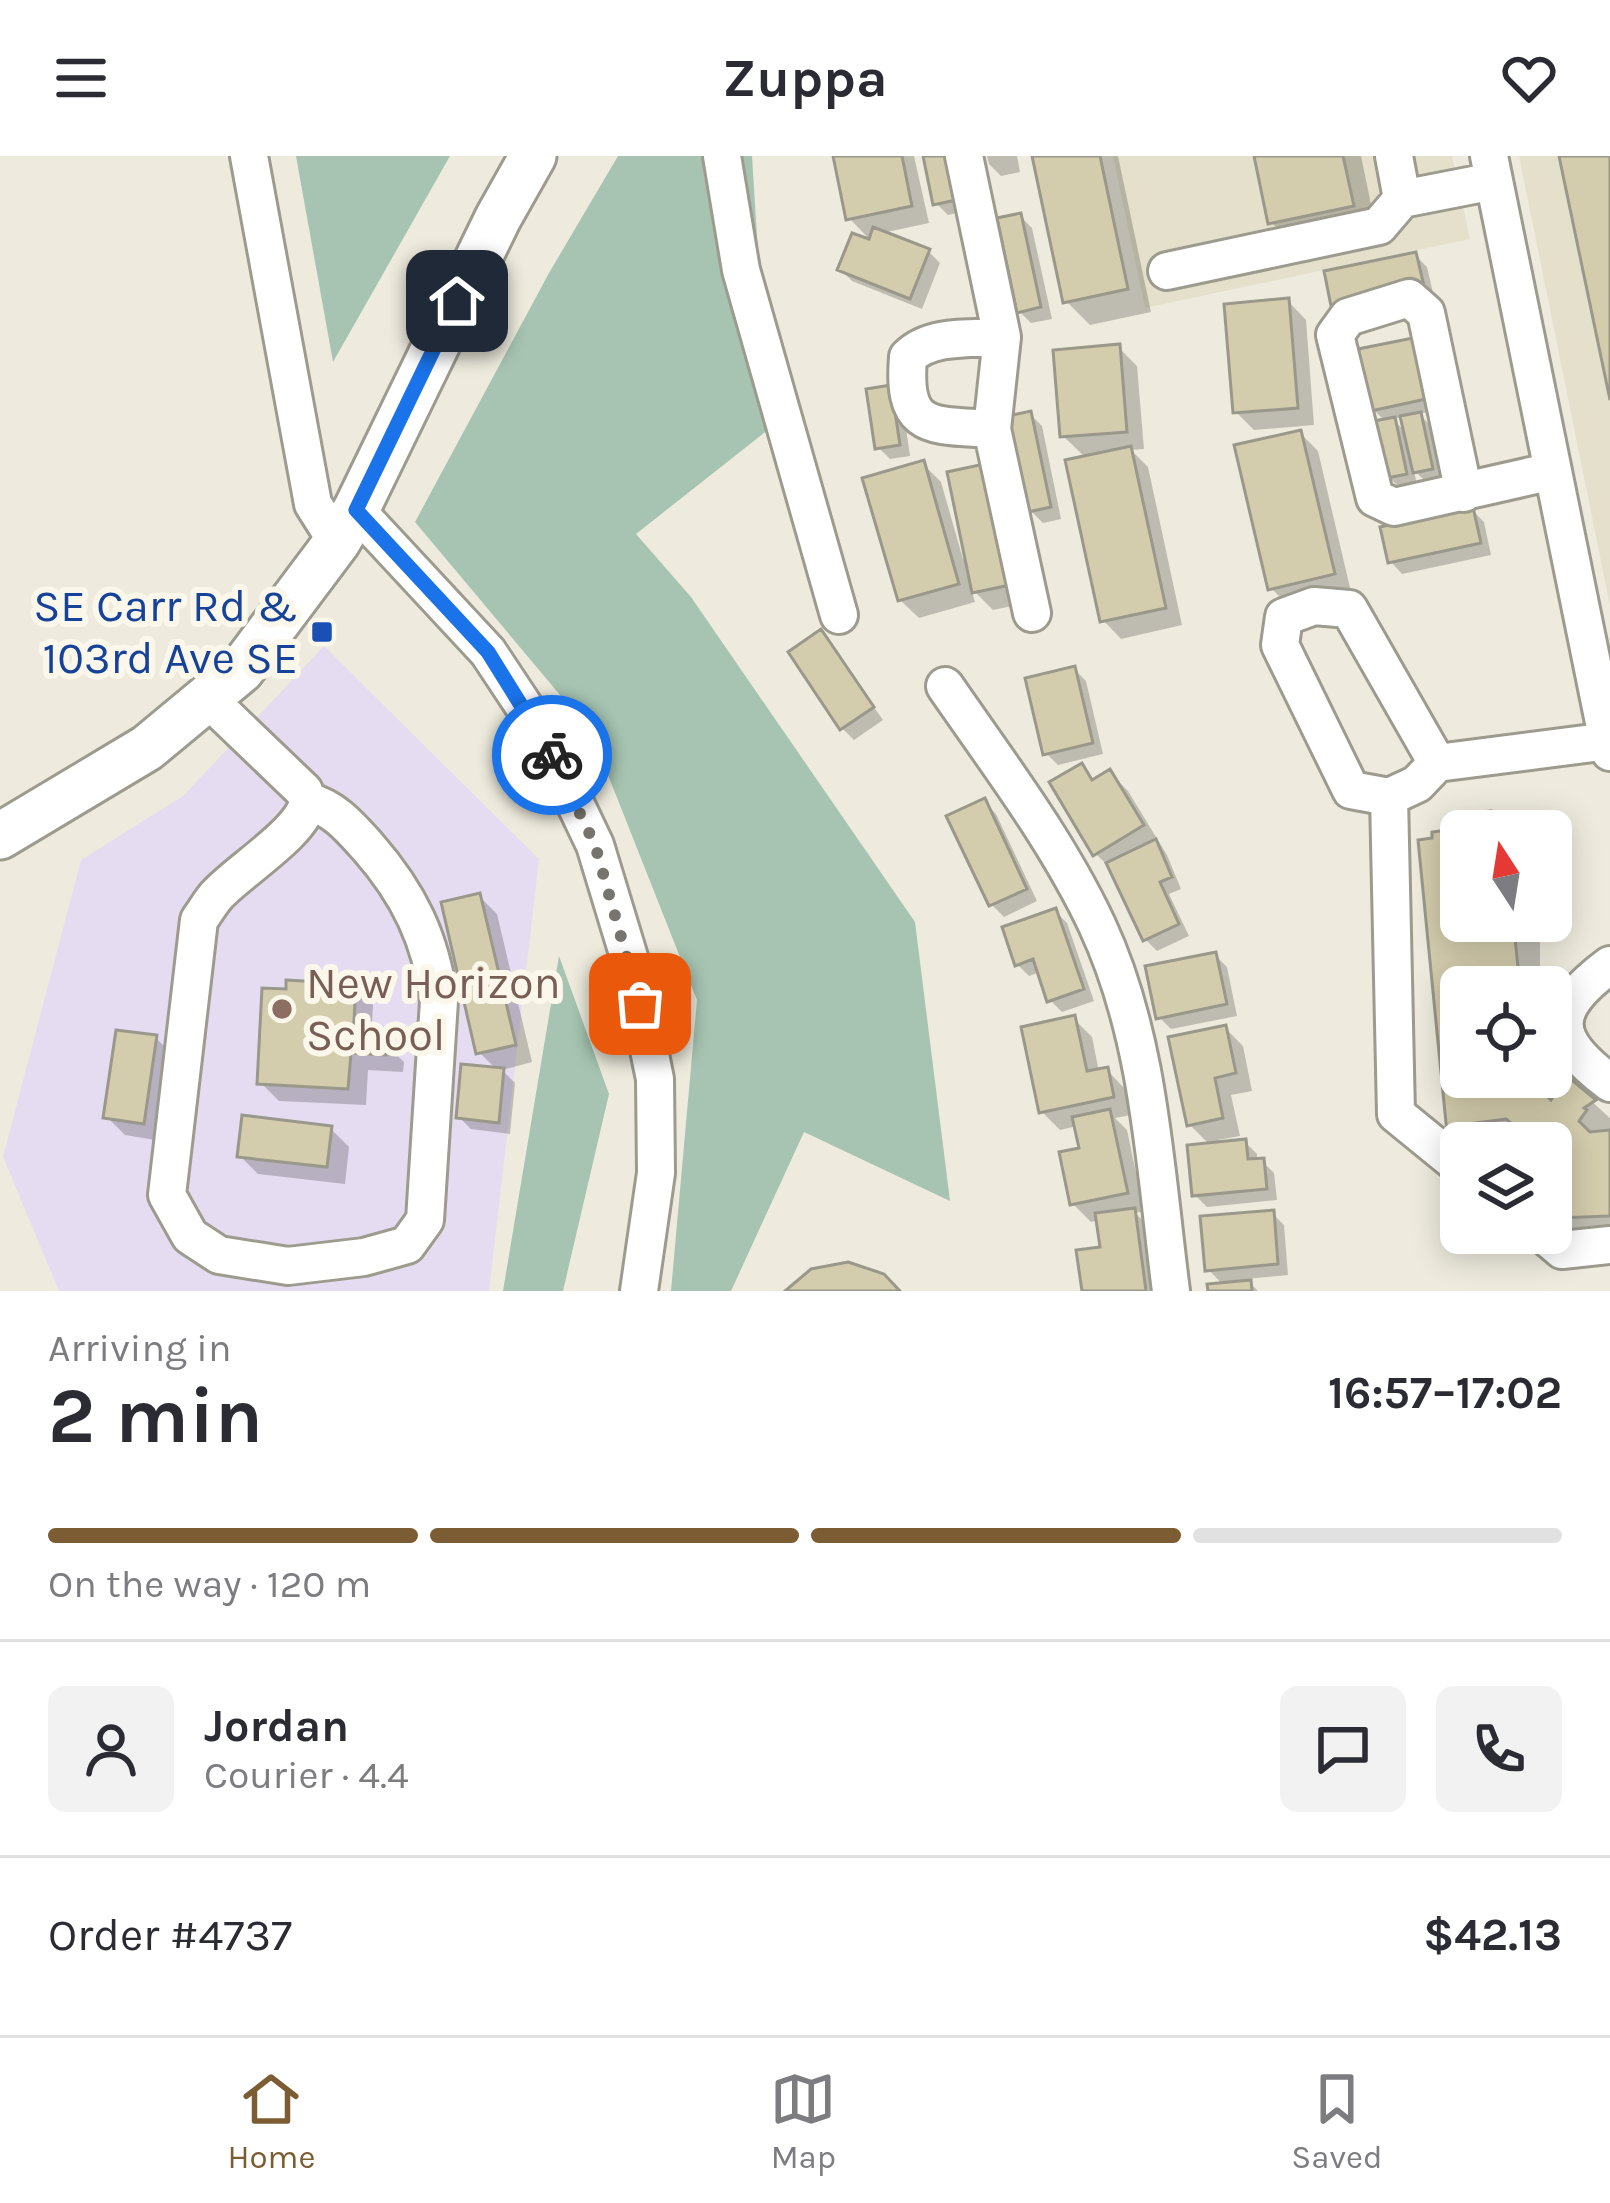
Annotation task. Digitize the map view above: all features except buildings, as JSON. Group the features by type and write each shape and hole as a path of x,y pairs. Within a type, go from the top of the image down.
{"main road":[{"path":"0,836 147,748 241,670 347,526 533,156"}],"street":[{"path":"249,156 313,504 347,526 488,652 541,732 595,845 632,967 656,1079 656,1172 639,1291"},
{"path":"722,156 741,271 839,615"},
{"path":"964,156 1002,337 992,429 1032,614"},
{"path":"1394,156 1402,199"},
{"path":"1167,271 1379,226 1402,199 1491,168 1553,470 1596,612 1609,746 1437,763 1417,784 1389,797 1351,790 1280,645 1284,617 1313,606 1349,609 1437,763"},
{"path":"1464,493 1426,314 1409,298 1348,317 1335,335 1375,498 1394,507 1464,493 1553,470"},
{"path":"992,429 932,426 912,410 906,384 908,357 918,347 937,341 1002,337"},
{"path":"945,686 1025,802 1097,926 1133,1027 1171,1291"},
{"path":"207,698 304,791 308,808 216,896 199,920 167,1195 190,1236 219,1256 288,1266 364,1257 407,1245 425,1220 439,1001 420,920 397,880 344,819 308,801"},
{"path":"1389,797 1396,1114 1440,1150"},
{"path":"1610,965 1578,989 1565,1015 1568,1040 1577,1058 1610,1083"},
{"path":"1572,1249 1610,1245"}],"shaded area":[{"path":"1113,156 1452,156 1470,239 1145,308"},
{"path":"1519,156 1610,156 1610,606"},
{"name":"New Horizon School","path":"324,646 539,859 489,1291 59,1291 3,1157 81,860 183,796"}],"green space":[{"path":"296,156 450,156 333,362"},
{"path":"618,156 752,156 769,429 636,534 691,597 915,922 950,1201 804,1132 731,1291 671,1291 697,1000 591,732 415,522"},
{"path":"559,956 609,1094 563,1291 503,1291"}],"way so far":[{"path":"552,755 595,845 640,1004"}],"place":[{"name":"SE Carr Rd & 103rd Ave SE","path":"322,632"},
{"name":"New Horizon School","path":"282,1009"}],"route":[{"path":"457,301 356,510 488,652 552,755"}]}
